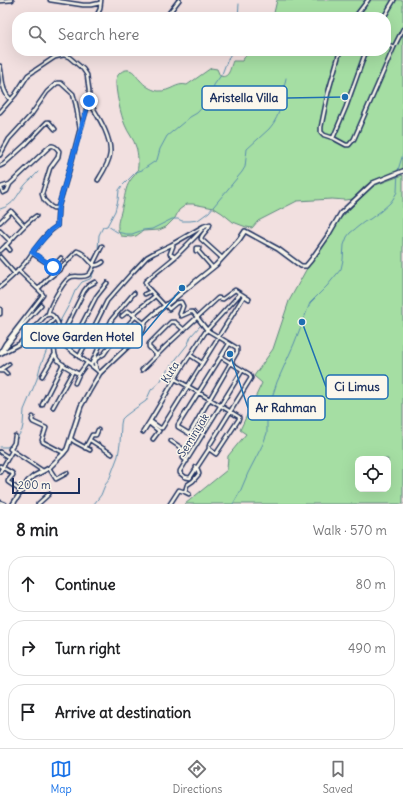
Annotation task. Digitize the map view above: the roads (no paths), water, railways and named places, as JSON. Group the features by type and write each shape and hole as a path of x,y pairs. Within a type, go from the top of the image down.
{"street":[{"path":"0,1 12,0"},
{"path":"50,0 83,5 91,5 100,2 99,12"},
{"path":"170,12 179,0"},
{"path":"359,12 368,0"},
{"path":"387,12 394,0"},
{"path":"391,54 403,29"},
{"path":"339,56 328,93 321,132 324,135 349,145 354,139 390,56"},
{"path":"333,138 364,56"},
{"path":"0,112 15,95 28,74 55,57 69,57 87,75 89,101 58,208 57,226 51,230 15,274 0,287"},
{"path":"0,66 3,87 10,100"},
{"path":"0,155 9,138 31,115 47,92 58,84 62,83 73,94 80,129"},
{"path":"89,101 102,125 108,139 110,149 107,163 98,180"},
{"path":"0,166 26,144 47,122 55,128"},
{"path":"10,184 49,147 54,146 59,151 59,155 50,168 42,194 44,200 50,206 53,208 58,208"},
{"path":"13,504 28,481 34,476 50,468 67,449 81,406 100,374 137,338 143,330 144,324 155,313 174,299 222,258 239,240 245,231 278,249 300,266 306,266 327,237 340,213 376,182 403,171"},
{"path":"0,222 11,212 24,225"},
{"path":"0,251 24,225 36,216"},
{"path":"79,357 105,305 130,275 150,255 210,224 201,239 222,258"},
{"path":"204,226 175,257 145,282 146,286 169,309 176,303 181,302 183,306 180,315 182,316 192,312 207,330 237,348 238,352 209,400"},
{"path":"0,232 10,241"},
{"path":"6,245 10,250"},
{"path":"170,245 173,246 170,254 175,257"},
{"path":"0,354 19,344 48,314 61,288 67,280 72,276 82,277 87,275 92,270 93,264 102,246"},
{"path":"38,289 77,251 86,256 93,264 98,265 103,262"},
{"path":"198,251 212,267"},
{"path":"32,252 53,267"},
{"path":"0,257 15,274"},
{"path":"49,278 55,269 53,267 61,258"},
{"path":"0,354 10,336 42,294 18,270"},
{"path":"95,282 88,286 84,291 76,310 59,340 96,369 100,374"},
{"path":"69,349 96,297 107,283"},
{"path":"142,370 218,298 223,299 234,290 249,299"},
{"path":"145,294 151,291"},
{"path":"90,365 112,319 134,293"},
{"name":"Kuta","path":"142,432 207,330 240,294"},
{"path":"96,369 96,359 104,354 134,316 155,296"},
{"name":"Kuta","path":"187,386 244,296"},
{"path":"0,354 41,304"},
{"path":"0,309 0,314"},
{"path":"122,316 128,311 144,324"},
{"path":"48,314 52,315 58,323 59,328 54,341 57,359 79,374"},
{"path":"44,346 36,338 55,318"},
{"path":"157,355 149,347 149,344 171,322 175,322 184,330"},
{"path":"198,393 229,344"},
{"path":"42,376 55,354"},
{"path":"190,355 202,363"},
{"path":"221,357 242,370"},
{"path":"75,383 79,374 87,363"},
{"path":"0,371 9,364"},
{"path":"42,405 63,364"},
{"name":"Seminyak","path":"242,370 251,376 250,380 190,478 187,478 180,472 242,370"},
{"path":"0,371 4,371 7,374"},
{"path":"53,408 73,371"},
{"path":"175,379 239,417 217,453 215,454 209,448"},
{"path":"149,422 162,428 187,386"},
{"name":"Seminyak","path":"198,393 178,427 190,433 209,400"},
{"path":"33,417 32,422 46,428 42,442 64,453"},
{"path":"149,422 159,431 153,439"},
{"path":"85,448 92,435 96,435 98,430"},
{"path":"0,472 1,466 12,450 10,449 15,441 15,436"},
{"path":"71,439 90,450"},
{"path":"90,440 112,454"},
{"path":"171,441 183,449 183,458 187,461"},
{"path":"12,450 43,471"},
{"path":"0,452 8,457"},
{"path":"1,466 13,474 8,482 22,491"},
{"path":"185,492 187,485 193,481 198,474 196,467"},
{"path":"50,468 56,479 67,474"},
{"path":"170,504 179,490 189,494"},
{"path":"38,504 49,494"},
{"path":"0,502 5,504"}],"waterway":[{"path":"238,12 239,4"},
{"path":"92,262 98,250 99,235 103,227 107,226 115,211 119,190 136,172 142,170 157,160 160,149 167,136 197,113 210,99 214,85 222,74 230,56"},
{"path":"108,226 117,232 132,234 143,230 152,229 172,219 182,221 198,220 209,212 242,172 245,167 247,149 269,129 277,118 286,78"},
{"path":"233,504 263,444 267,433 268,410 277,382 310,303 341,269 344,245 350,233 381,211 393,199 397,192 398,170 403,154"},
{"path":"0,209 12,203 25,185 38,172"},
{"path":"59,323 75,291 82,282 90,279 96,266"},
{"path":"94,504 109,480 118,456 122,419 146,401 151,390 160,382 165,373 188,344 191,336 200,326"},
{"path":"16,440 22,430 24,410 52,337 57,328"},
{"path":"0,447 7,447 12,444"}],"place":[{"name":"Aristella Villa","path":"345,97"},
{"name":"Clove Garden Hotel","path":"182,288"},
{"name":"Ci Limus","path":"302,322"},
{"name":"Ar Rahman","path":"230,354"}]}
